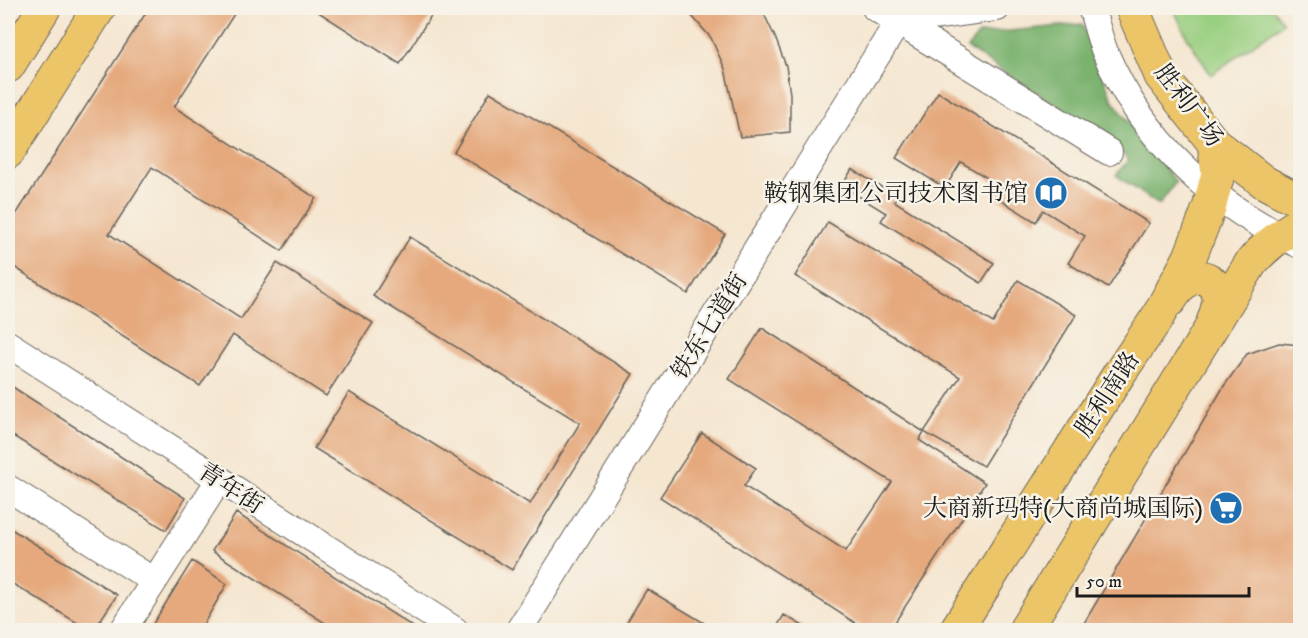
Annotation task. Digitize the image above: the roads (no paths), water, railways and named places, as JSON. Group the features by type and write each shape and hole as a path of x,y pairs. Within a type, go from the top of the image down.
{"main road":[{"path":"8,66 45,8"},
{"path":"8,152 99,8"},
{"name":"胜利广场","path":"1132,8 1161,76 1214,143 1264,183 1300,201"},
{"name":"胜利南路","path":"956,630 1157,318 1190,257 1201,232 1218,174 1214,143"},
{"path":"1025,630 1251,263 1263,249 1293,235"},
{"path":"1157,318 1182,285 1192,278 1204,277 1216,286 1218,295 1219,304 1212,326"}],"street":[{"path":"875,8 1108,152"},
{"path":"898,22 939,12 997,8"},
{"path":"1091,8 1105,52 1133,105 1169,153 1213,194 1245,217 1293,235"},
{"name":"铁东七道街","path":"519,630 898,22"},
{"name":"青年街","path":"8,344 455,630"},
{"path":"123,630 219,480"},
{"path":"8,488 154,581"}],"place":[{"name":"鞍钢集团公司技术图书馆","path":"1051,193"},
{"name":"大商新玛特(大商尚城国际)","path":"1226,508"}]}
